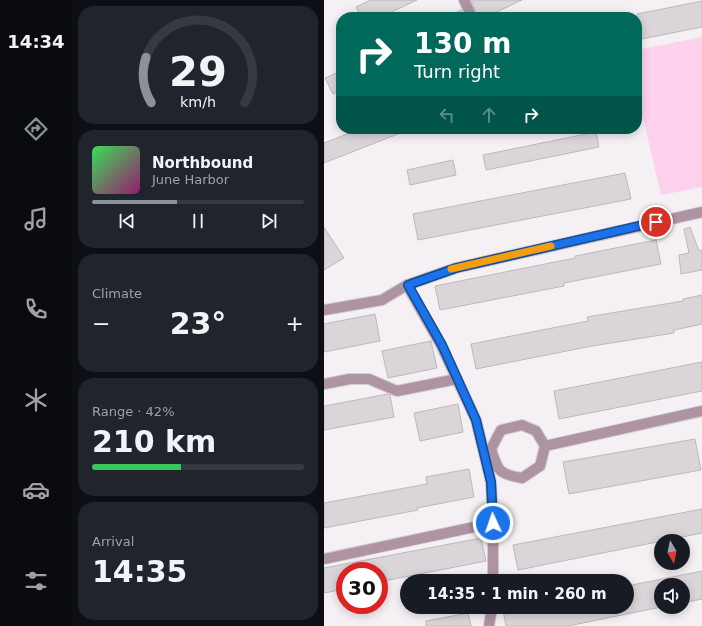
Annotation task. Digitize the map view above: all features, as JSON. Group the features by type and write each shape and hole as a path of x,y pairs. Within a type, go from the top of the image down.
{"street":[{"path":"464,0 470,12"},
{"path":"324,310 382,300 408,285 456,268 702,212"},
{"path":"408,285 442,345 476,420 491,482 493,574"},
{"path":"324,384 350,379 369,379 397,391 457,378"},
{"path":"544,446 702,412"},
{"path":"522,425 536,431 544,446 540,466 522,478 506,475 497,468 491,449 501,430 522,425"},
{"path":"324,559 493,523"},
{"path":"490,626 491,614"}],"shaded area":[{"path":"702,37 702,187 661,195 642,113 642,49"}],"building":[{"path":"371,0 417,0 392,12 358,12 356,7"},
{"path":"471,0 522,0 497,12 476,12"},
{"path":"702,1 702,27 642,39 642,13"},
{"path":"336,73 336,92 333,94 325,78"},
{"path":"347,134 398,134 324,163 324,143"},
{"path":"586,134 596,134 599,147 486,170 483,155"},
{"path":"453,160 456,175 410,185 407,170"},
{"path":"625,173 631,199 418,240 413,214"},
{"path":"324,227 344,258 324,270"},
{"path":"690,227 699,251 702,250 702,270 681,274 679,255 689,253 684,229"},
{"path":"656,240 661,264 564,283 564,286 440,310 435,286"},
{"path":"702,295 702,324 674,330 674,333 592,346 476,369 471,344 588,321 587,317 683,301 683,299"},
{"path":"375,314 380,341 324,352 324,324"},
{"path":"431,341 437,368 388,378 382,351"},
{"path":"702,362 702,391 559,419 554,391"},
{"path":"388,394 390,395 394,417 324,430 324,406"},
{"path":"458,404 463,432 420,441 414,413"},
{"path":"695,439 701,470 569,494 563,462"},
{"path":"469,469 474,497 417,508 418,510 324,528 324,503 427,484 426,477"},
{"path":"702,509 702,533 690,535 690,534 654,534 654,543 518,570 513,545"},
{"path":"481,538 486,561 420,574 400,574 400,578 388,580 388,562 355,562"},
{"path":"336,566 336,591 324,593 324,568"},
{"path":"702,571 702,599 690,602 690,578 667,578"},
{"path":"654,581 654,608 634,613 634,585"},
{"path":"468,614 471,626 426,626 426,621"},
{"path":"504,614 627,614 568,626 506,626"}],"slow traffic":[{"path":"451,269 551,246"}],"route":[{"path":"493,523 491,482 476,420 442,345 408,285 456,268 656,222"}]}
